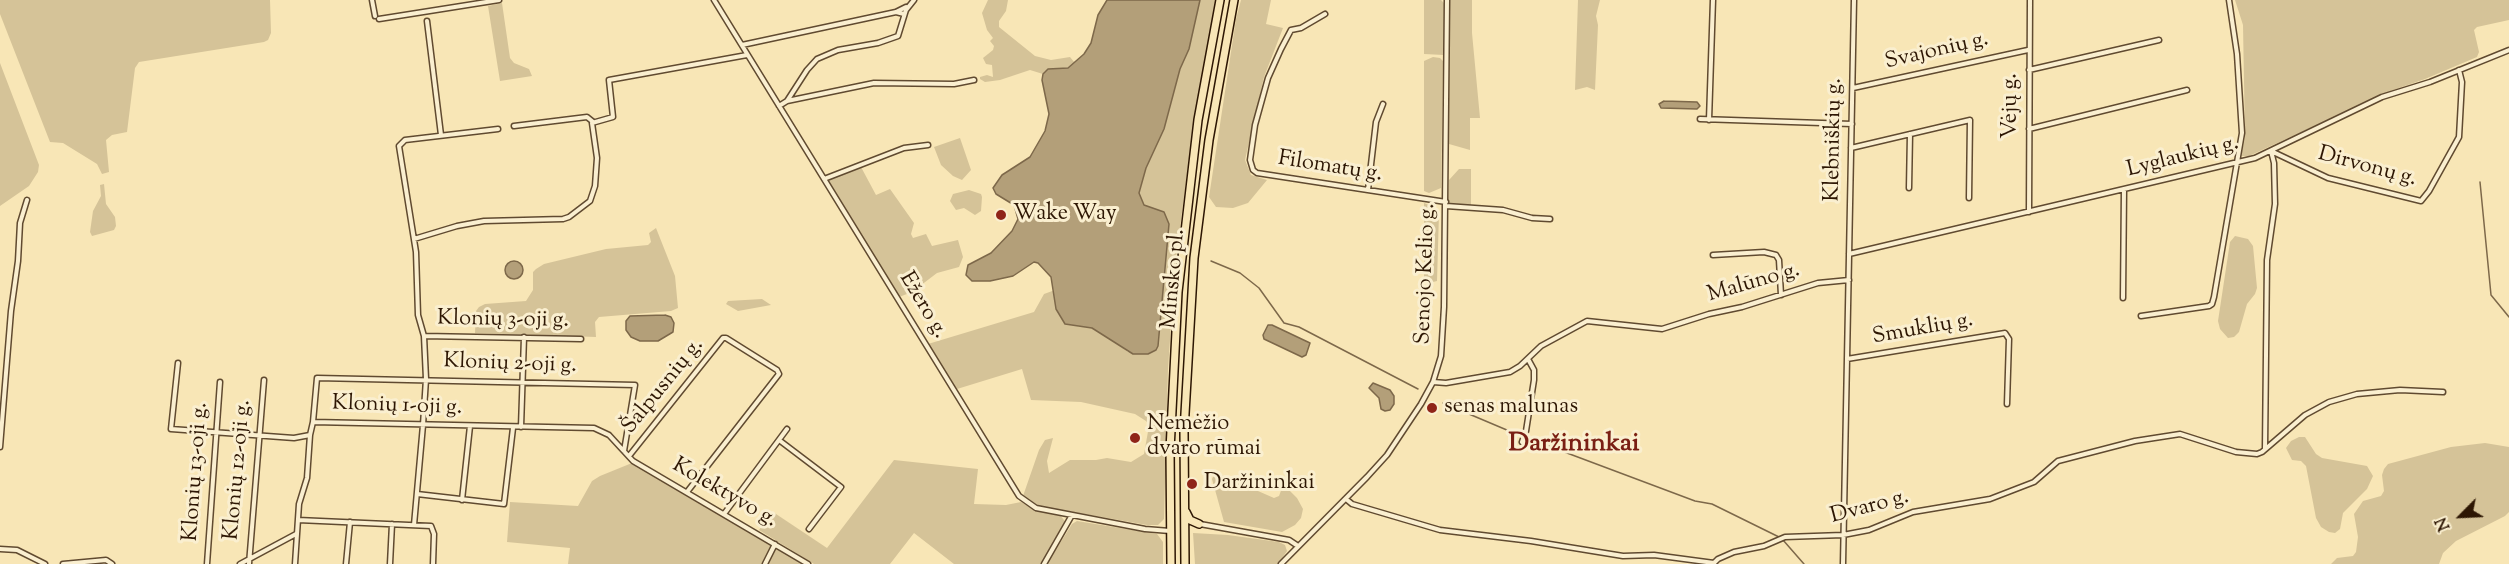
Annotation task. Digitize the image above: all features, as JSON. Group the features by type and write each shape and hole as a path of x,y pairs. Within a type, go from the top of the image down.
{"highway":[{"name":"Minsko pl.","path":"1171,564 1170,450 1173,363 1183,238 1202,99 1221,0"},
{"name":"Minsko pl.","path":"1185,564 1185,383 1198,213 1212,119 1234,0"},
{"path":"1185,507 1190,520 1199,524"},
{"path":"1184,539 1189,530 1199,524"}],"street":[{"path":"372,0 377,18 499,0"},
{"name":"Ežero g.","path":"714,0 1019,496 1032,506 1170,531"},
{"path":"742,45 896,12 907,7 914,0"},
{"name":"Senojo Kelio g.","path":"1281,564 1387,454 1433,382 1442,343 1446,204 1447,0"},
{"path":"1709,120 1713,0"},
{"name":"Klebniškių g.","path":"1849,280 1854,0"},
{"name":"Vėjų g.","path":"2029,212 2030,0"},
{"path":"2141,316 2212,304 2242,133 2237,54 2229,0"},
{"path":"787,101 817,59 846,48 894,38 900,33 907,7"},
{"path":"896,12 904,14"},
{"name":"Filomatų g.","path":"1325,14 1302,28 1291,30 1268,78 1255,125 1251,166 1257,173 1550,219"},
{"path":"427,21 441,135"},
{"path":"2029,70 2159,40"},
{"name":"Svajonių g.","path":"1853,88 2028,50"},
{"name":"Lyglaukių g.","path":"1849,254 2237,163 2271,150 2382,97 2509,50"},
{"path":"592,121 613,117 609,80 747,54"},
{"name":"Dirvonų g.","path":"2271,150 2328,178 2419,201 2424,199 2459,137 2462,82 2459,70"},
{"path":"779,106 787,101 874,83 954,84 974,80"},
{"path":"2029,129 2187,90"},
{"path":"1368,190 1376,122 1383,104"},
{"path":"414,238 471,223 509,219 563,219 579,211 590,201 597,173 592,121 588,117 514,126"},
{"path":"1700,119 1852,124"},
{"path":"1851,148 1970,120 1969,198"},
{"path":"414,525 426,379 424,336 418,315 414,238 399,146 405,140 498,129"},
{"path":"1909,188 1910,134"},
{"path":"824,179 904,148 928,145"},
{"path":"2265,449 2266,260 2275,204 2274,164 2271,150"},
{"path":"2123,298 2124,189"},
{"path":"0,447 20,224 27,200"},
{"path":"1713,255 1764,252 1776,255 1779,261 1781,295"},
{"path":"1843,564 1849,280"},
{"name":"Malūno g.","path":"1433,382 1446,383 1503,374 1516,369 1541,346 1587,321 1662,329 1818,283 1849,280"},
{"name":"Smuklių g.","path":"1847,358 2005,333 2009,339 2007,404"},
{"name":"Klonių 3-oji g.","path":"424,336 581,339"},
{"path":"521,427 524,337"},
{"name":"Šalpusnių g.","path":"629,456 723,338 777,370 779,374 687,492"},
{"path":"1522,442 1534,380 1533,366 1528,359"},
{"name":"Klonių 1-oji g.","path":"178,363 171,429 294,438 310,435 313,422 594,428 609,435 624,451"},
{"name":"Klonių 2-oji g.","path":"313,422 316,378 635,385 624,451"},
{"name":"Klonių 12-oji g.","path":"249,562 264,380"},
{"name":"Klonių 13-oji g.","path":"207,564 220,382"},
{"path":"2265,449 2305,415 2329,402 2357,394 2417,390 2443,392"},
{"path":"462,500 470,426"},
{"path":"417,495 504,504 513,428"},
{"path":"724,513 788,429"},
{"name":"Dvaro g.","path":"1346,499 1352,504 1440,530 1531,541 1623,556 1654,555 1715,563 1718,559 1734,552 1764,546 1789,536 1843,535 1869,530 1913,512 1990,499 2034,482 2058,461 2135,441 2180,434 2236,452 2257,454 2265,449"},
{"path":"295,564 299,504 307,478 310,435"},
{"path":"779,440 841,487 809,529"},
{"name":"Kolektyvo g.","path":"624,451 687,492 808,564"},
{"path":"1044,564 1072,515"},
{"path":"298,520 431,526 433,529 433,564"},
{"path":"346,564 350,522"},
{"path":"390,564 392,524"},
{"path":"1199,524 1288,540 1298,546"},
{"path":"240,564 249,562 297,533"},
{"path":"765,564 775,544"},
{"path":"0,549 17,550 45,564"},
{"path":"63,564 106,560 112,564"}],"shaded area":[{"path":"0,0 270,0 271,33 268,40 264,42 139,62 135,68 127,132 112,135 106,140 109,172 102,174 97,164 63,143 50,142 0,14"},
{"path":"988,0 1008,0 1006,11 999,21 999,27 1035,56 1051,60 1070,57 1075,63 1068,68 1045,71 1043,74 1030,70 1000,80 985,82 980,79 987,75 993,77 992,65 986,64 983,58 993,50 994,46 990,41 993,38 987,30 982,13"},
{"path":"1107,0 1200,0 1189,49 1180,69 1164,129 1146,168 1139,193 1144,205 1164,212 1169,224 1158,346 1156,350 1148,354 1133,354 1092,328 1065,324 1056,309 1051,277 1038,263 1034,262 1013,276 990,281 972,281 966,275 968,265 991,253 1012,231 1018,219 1014,205 996,194 993,188 1002,175 1030,157 1045,131 1049,114 1042,80 1043,74 1048,69 1068,68 1084,54 1091,43 1098,15"},
{"path":"1200,0 1216,0 1193,128 1175,266 1168,369 1164,519 1158,525 1147,525 1034,505 1023,496 1039,450 1045,440 1053,438 1047,461 1049,473 1070,460 1107,458 1131,462 1144,454 1149,426 1146,421 1135,414 1081,402 1031,400 1022,369 957,389 928,344 1034,312 1044,294 1055,290 1056,309 1077,326 1092,328 1128,352 1156,350 1169,224 1164,212 1144,205 1139,194 1146,168 1164,129 1180,69 1189,49"},
{"path":"1241,0 1271,0 1266,24 1283,28 1264,77 1245,160 1251,175 1267,180 1248,203 1233,208 1216,207 1209,197 1236,19"},
{"path":"1424,0 1441,0 1444,3 1444,55 1424,54"},
{"path":"1449,0 1472,0 1472,33 1480,118 1470,118 1470,150 1449,144"},
{"path":"1578,0 1600,0 1596,16 1598,25 1595,90 1587,87 1575,90"},
{"path":"2235,0 2509,0 2509,20 2477,27 2474,30 2479,52 2477,57 2393,90 2249,156 2241,156 2245,138 2243,25"},
{"path":"502,3 510,58 514,63 529,69 532,76 500,81 488,6"},
{"path":"1433,57 1443,61 1441,188 1429,193 1424,191 1424,61"},
{"path":"0,63 39,165 38,172 29,186 0,206"},
{"path":"1664,101 1697,102 1700,106 1697,109 1661,108 1659,104"},
{"path":"960,138 971,170 962,180 953,176 941,165 934,147"},
{"path":"861,167 876,195 890,189 914,223 911,234 913,238 926,234 932,246 958,240 963,257 959,267 937,273 912,292 899,297 827,181"},
{"path":"1459,169 1471,169 1471,206 1450,204 1448,201 1449,180"},
{"path":"104,184 106,204 115,217 116,226 114,230 92,236 90,232 93,211 101,196 100,185"},
{"path":"969,190 981,194 982,197 981,211 975,215 964,208 956,210 950,201 953,194"},
{"path":"1424,203 1436,208 1439,213 1437,281 1429,283 1424,279"},
{"path":"656,228 675,276 678,308 671,311 599,317 595,322 596,337 475,333 476,311 479,307 485,304 526,301 533,290 533,272 544,264 606,249 648,245 651,242 649,233"},
{"path":"2235,236 2248,239 2253,246 2257,288 2247,304 2239,332 2234,337 2228,338 2220,329 2218,321 2230,242"},
{"path":"514,261 520,264 523,270 520,276 514,279 508,276 505,270 508,264"},
{"path":"762,299 771,305 738,311 726,304 728,301"},
{"path":"665,315 671,317 674,323 673,332 658,341 640,341 631,337 626,330 626,321 630,316"},
{"path":"1268,325 1310,343 1306,355 1302,357 1264,339 1263,335"},
{"path":"1373,383 1390,390 1394,396 1394,404 1390,410 1381,409 1379,398 1369,388"},
{"path":"2305,437 2316,454 2322,458 2367,466 2373,476 2367,489 2343,513 2340,529 2335,533 2321,527 2316,518 2306,466 2301,461 2292,460 2286,448 2291,441"},
{"path":"2485,443 2509,447 2509,512 2505,516 2456,541 2443,553 2439,564 2331,564 2337,558 2353,556 2356,552 2358,537 2354,514 2363,501 2381,496 2384,491 2382,475 2388,464 2451,447"},
{"path":"894,460 978,469 974,504 1006,505 1021,502 1037,511 1060,515 1067,524 1042,564 954,564 914,533 890,564 814,564 759,530 773,512 827,548"},
{"path":"632,463 805,564 568,564 570,548 507,542 510,502 578,506 592,481"},
{"path":"1219,474 1274,498 1279,496 1285,486 1297,498 1303,509 1301,518 1295,525 1282,532 1224,522 1212,479 1214,475"},
{"path":"1077,521 1157,534 1163,542 1163,564 1047,564 1072,524"},
{"path":"1193,533 1279,542 1285,545 1287,551 1278,564 1195,564"}],"waterway":[{"path":"2480,182 2491,295 2509,317"},
{"path":"1211,261 1240,273 1259,288 1284,323 1299,327 1418,389"},
{"path":"1443,403 1521,436"},
{"path":"1527,438 1695,501 1712,504 1779,537"},
{"path":"1783,540 1804,564"}],"place":[{"name":"Wake Way","path":"1001,215"},
{"name":"senas malunas","path":"1432,408"},
{"name":"Nemėžio dvaro rūmai","path":"1135,438"},
{"name":"Daržininkai","path":"1192,484"}],"district":[{"name":"Daržininkai","path":"1574,446"}]}
